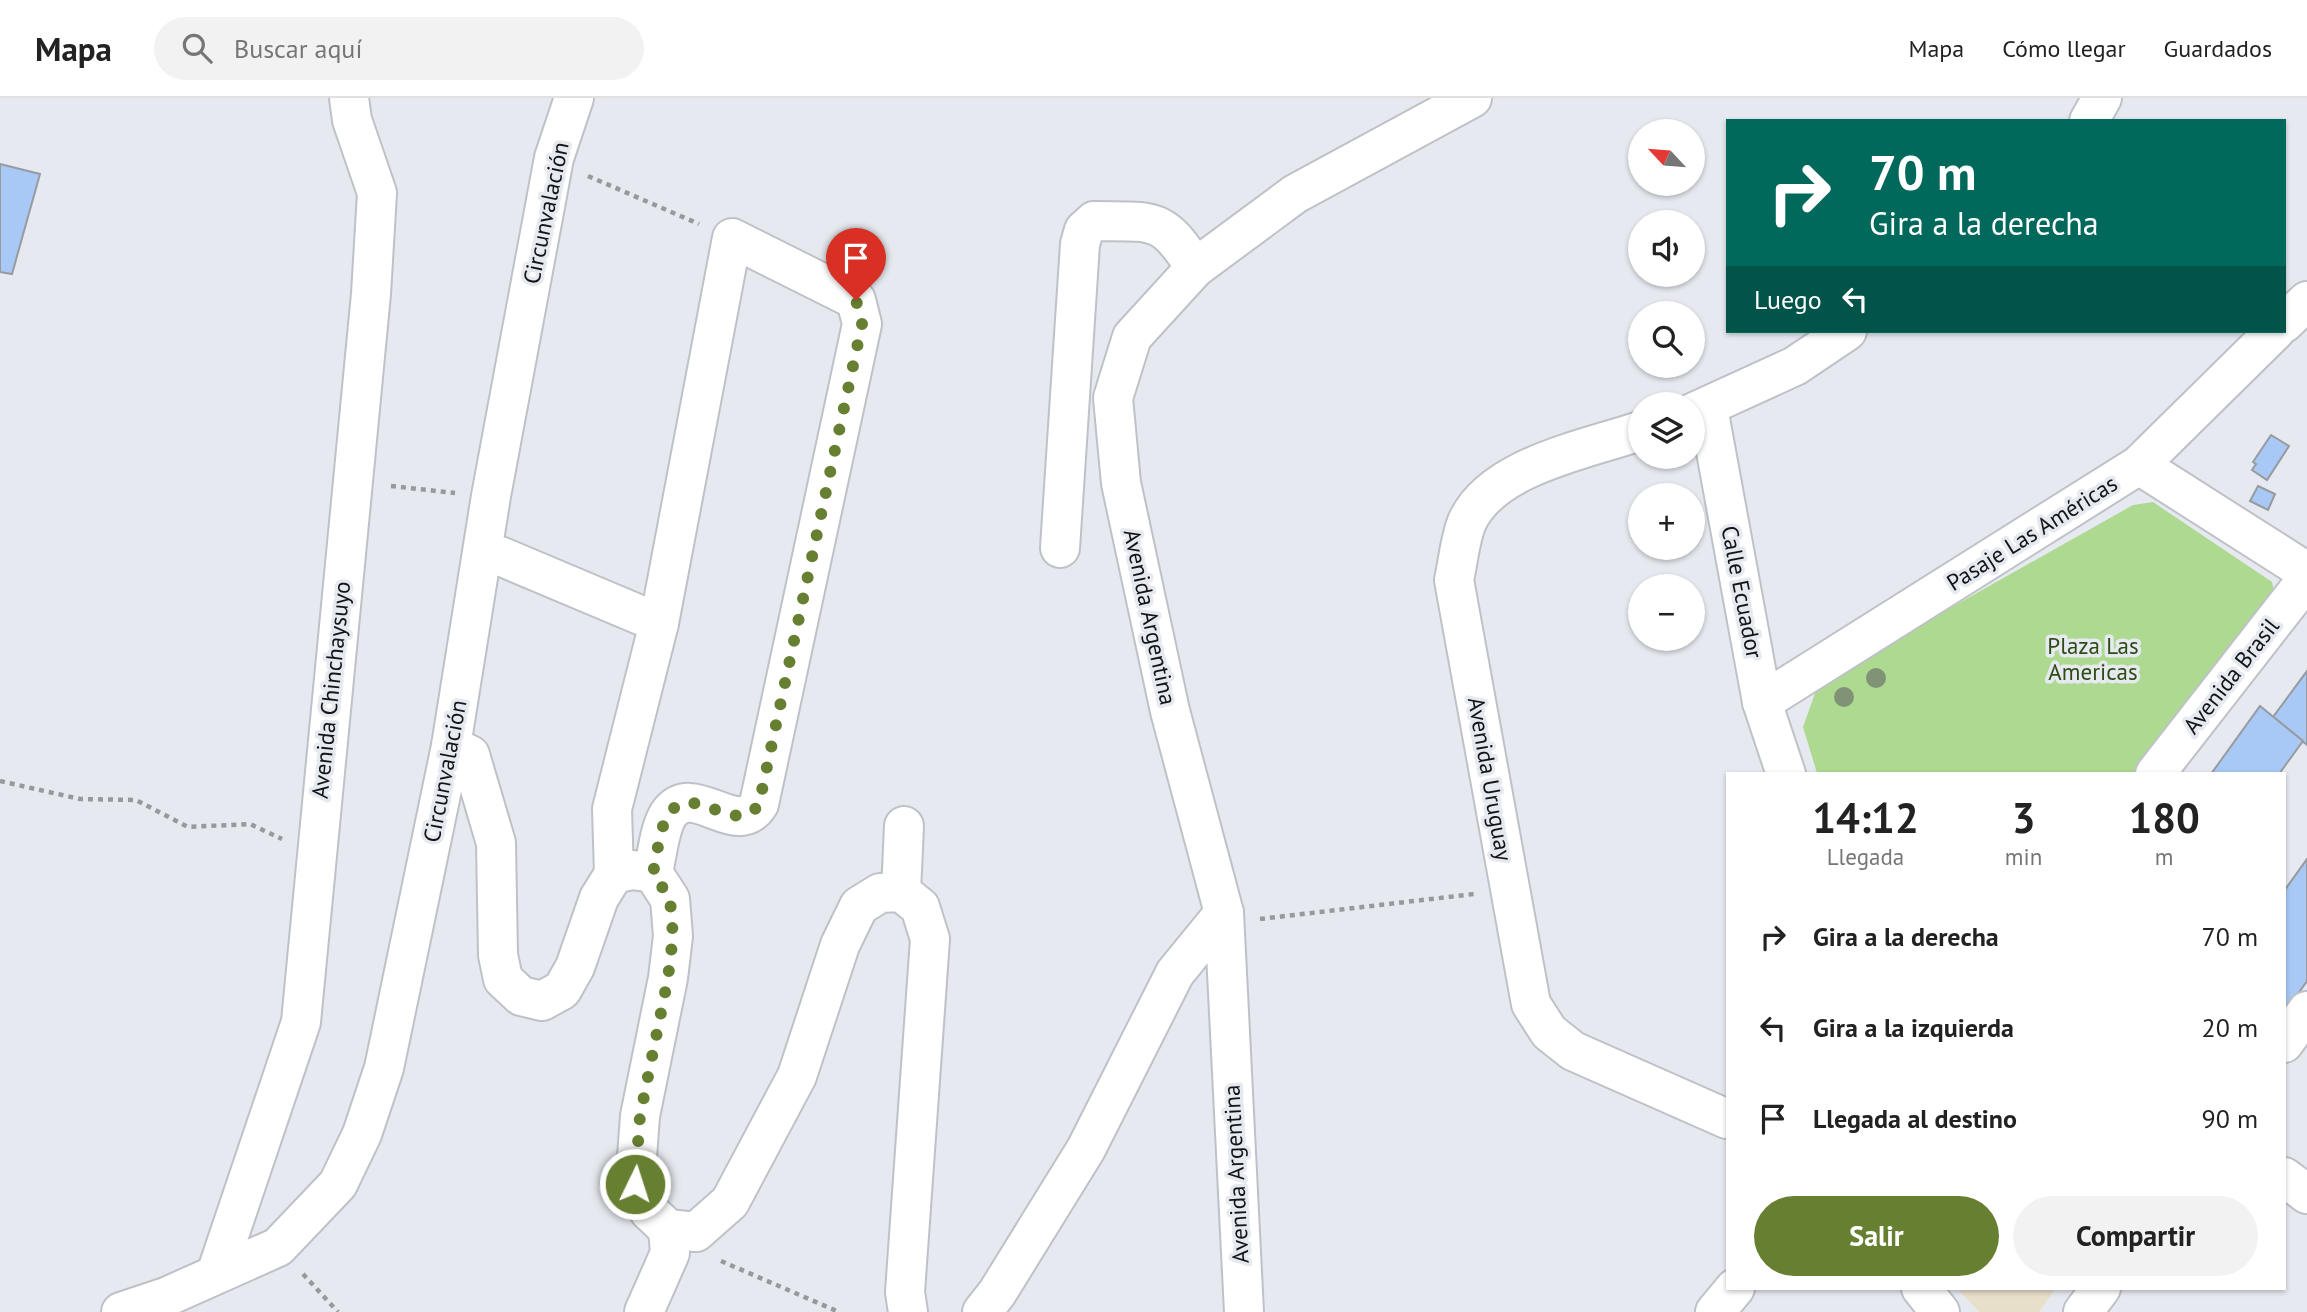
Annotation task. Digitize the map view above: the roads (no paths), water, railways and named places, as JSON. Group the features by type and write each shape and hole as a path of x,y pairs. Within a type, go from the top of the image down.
{"main road":[{"name":"Avenida Chinchaysuyo","path":"216,1274 301,1022 315,853 371,294 377,193 352,120 349,98"},
{"name":"Circunvalación","path":"121,1312 278,1247 338,1184 362,1134 384,1068 451,746 491,496 555,158 574,98"},
{"name":"Avenida Argentina","path":"1244,1312 1237,1231 1242,916 1164,685 1121,483 1113,398 1132,337 1195,268 1295,194 1472,98"},
{"path":"2090,119 2102,98"},
{"path":"1060,548 1080,244 1084,230 1094,221 1153,222 1177,239 1195,268"},
{"path":"451,746 470,755 496,843 498,955 503,979 521,996 542,1001 562,990 575,967 599,898 614,874 612,809 659,623 732,238 856,300 862,324 759,804 753,814 743,818 690,803 678,805 667,817 653,873 670,899 673,936 668,978 640,1116 635,1184 649,1211 668,1229 696,1232 730,1202 797,1076 841,945 859,906 880,893 901,892 919,907 930,939 905,1292 908,1312"},
{"path":"2286,278 2307,289"},
{"path":"2286,321 2307,301"},
{"path":"1705,409 1795,366 1844,333"},
{"name":"Pasaje Las Américas","path":"1762,702 2139,465 2273,333"},
{"name":"Calle Ecuador","path":"1705,434 1762,702 1785,772"},
{"name":"Avenida Uruguay","path":"1628,435 1519,471 1491,491 1468,521 1454,580 1531,1004 1549,1032 1573,1051 1726,1119"},
{"path":"2139,465 2307,572"},
{"path":"500,556 659,623"},
{"name":"Avenida Brasil","path":"2157,772 2307,579"},
{"path":"901,892 905,826"},
{"path":"614,874 634,870 653,873"},
{"path":"982,1312 997,1293 1086,1149 1175,972 1242,916"},
{"path":"2286,1040 2307,1011"},
{"path":"2286,1178 2307,1194"},
{"path":"644,1312 670,1253 668,1229"},
{"path":"1715,1312 1733,1290"},
{"path":"1923,1290 1940,1312"},
{"path":"2083,1312 2100,1290"}],"park label":[{"name":"Plaza Las Americas","path":"2093,659"}]}
